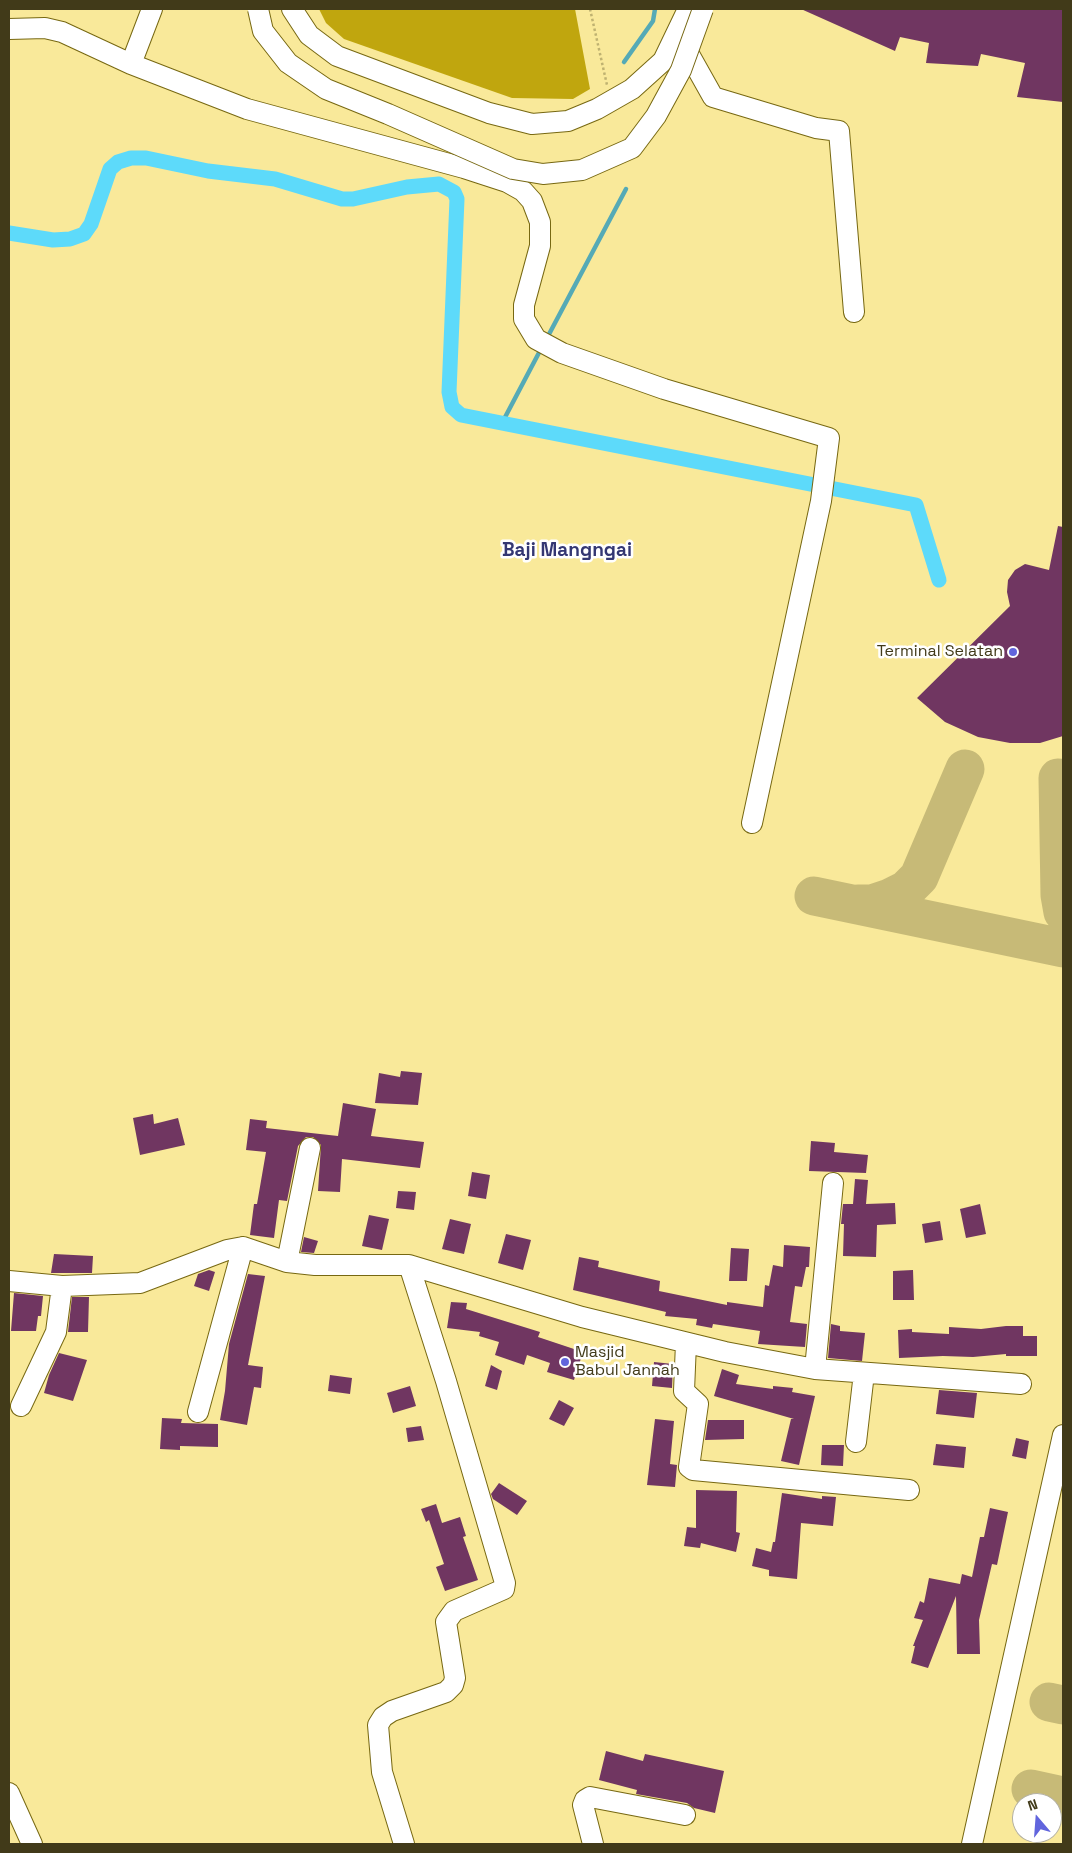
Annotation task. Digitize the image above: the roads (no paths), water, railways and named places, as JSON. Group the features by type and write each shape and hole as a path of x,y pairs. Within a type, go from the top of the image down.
{"street":[{"path":"131,64 152,9"},
{"path":"258,9 262,31 288,63 326,89 513,169 543,174 582,170 632,148 656,116 681,70 703,9"},
{"path":"292,9 309,35 337,56 489,113 532,124 568,121 632,89 663,60 688,9"},
{"path":"9,29 45,28 62,32 131,64 247,109 464,168 506,182 522,191 532,202 537,212 541,232 534,271 524,305 524,319 536,339 562,353 664,389 829,438 822,492 752,823"},
{"path":"677,32 712,97 816,128 839,131 854,312"},
{"path":"287,1262 310,1148"},
{"path":"815,1369 833,1183"},
{"path":"198,1412 243,1247"},
{"path":"9,1281 62,1286 140,1283 227,1250 243,1247 287,1262 315,1265 409,1265 582,1317 686,1343 815,1369 1021,1384"},
{"path":"404,1844 382,1772 378,1725 392,1711 446,1692 453,1686 455,1678 446,1622 454,1611 504,1589 505,1583 446,1381 409,1265"},
{"path":"21,1406 56,1332 62,1286"},
{"path":"686,1343 684,1391 698,1404 689,1467 693,1470 909,1490"},
{"path":"856,1442 864,1373"},
{"path":"972,1844 1063,1435"},
{"path":"9,1793 32,1844"},
{"path":"593,1844 584,1805 585,1800 590,1798 685,1816"}],"waterway":[{"path":"624,62 653,21 655,9"},
{"path":"9,233 53,240 70,239 84,234 91,224 110,169 118,162 131,158 146,158 208,171 275,179 342,199 353,199 407,187 439,184 454,192 457,199 449,392 452,407 461,415 916,505 939,580"},
{"path":"547,338 626,189"},
{"path":"502,423 542,347"}],"place":[{"name":"Terminal Selatan","path":"1013,652"},
{"name":"Masjid Babul Jannah","path":"565,1362"}],"district":[{"name":"Baji Mangngai","path":"567,551"}]}
